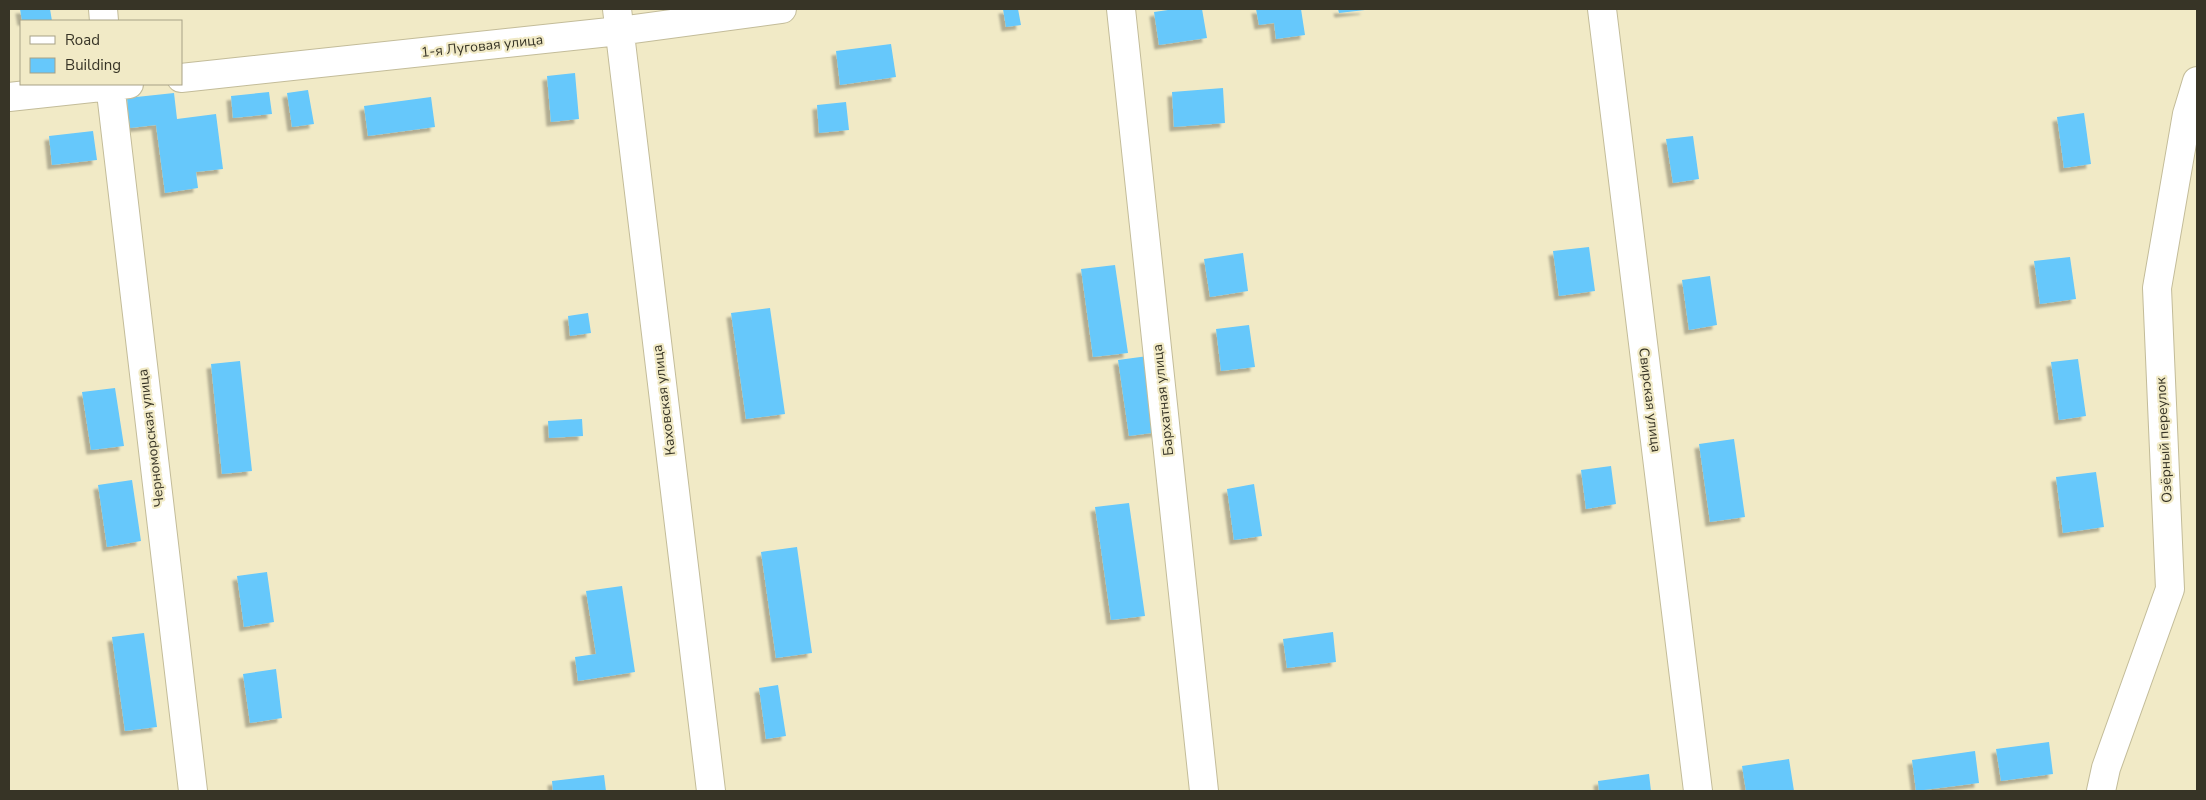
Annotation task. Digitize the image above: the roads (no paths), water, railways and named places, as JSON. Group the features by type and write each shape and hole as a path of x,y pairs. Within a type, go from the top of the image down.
{"street":[{"name":"1-я Луговая улица","path":"182,78 618,20 782,9"},
{"name":"Бархатная улица","path":"1121,9 1204,791"},
{"name":"Свирская улица","path":"1602,9 1698,791"},
{"name":"Каховская улица","path":"618,20 711,791"},
{"name":"Озёрный переулок","path":"2101,791 2106,768 2170,589 2157,288 2187,114 2197,81"},
{"path":"9,97 108,85"},
{"name":"Черноморская улица","path":"116,85 193,791"}]}
